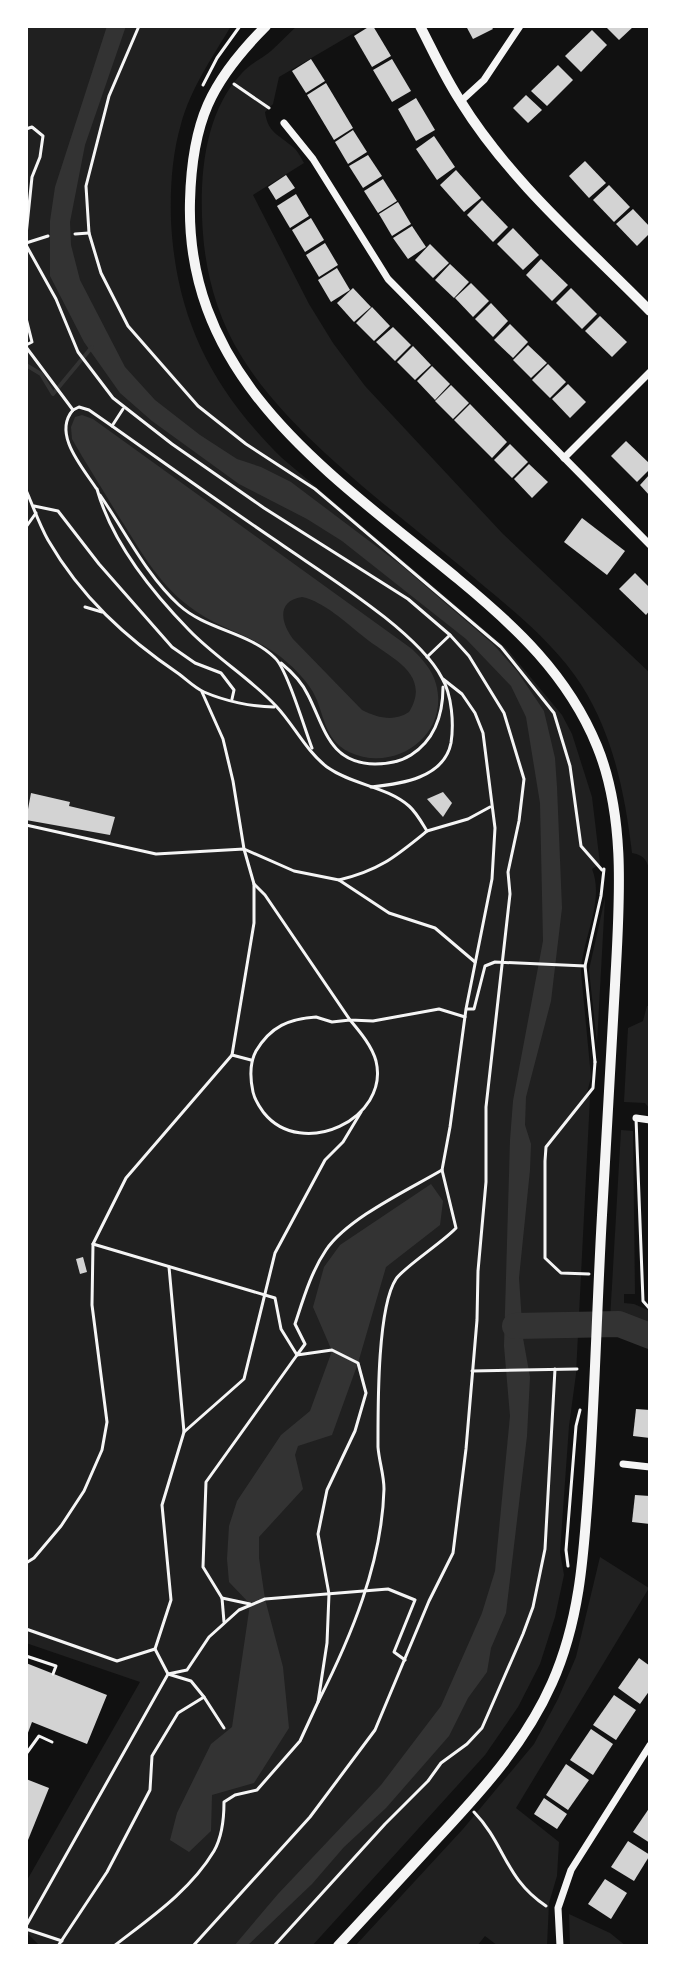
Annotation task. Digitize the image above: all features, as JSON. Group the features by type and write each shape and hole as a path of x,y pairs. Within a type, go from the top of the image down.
{"main road":[{"path":"266,26 221,76 201,121 193,153 190,218 193,258 202,297 216,334 249,388 299,445 493,608 547,662 565,685 598,747 611,791 616,837 618,921 592,1439 579,1591 570,1634 552,1685 524,1735 499,1770 338,1946"},
{"path":"420,26 460,102 530,190 650,311"}],"street":[{"path":"460,102 484,80 520,26"},
{"path":"284,123 313,159 388,279 650,545"},
{"path":"564,458 650,372"},
{"path":"636,1118 650,1120"},
{"path":"623,1464 650,1467"},
{"path":"560,1946 558,1908 571,1870 650,1745"}],"lane":[{"path":"636,1118 643,1301 650,1309"}],"path":[{"path":"139,26 109,96 86,186 89,233 101,273 128,326 198,406 246,444 294,473 501,647 554,713 570,766 581,846 605,868 585,966 596,1063 593,1088 546,1147 545,1258 561,1273 585,1274"},
{"path":"200,90 217,58 240,26"},
{"path":"230,82 269,108"},
{"path":"26,129 32,127 43,136 40,157 32,177 26,235"},
{"path":"75,234 89,233"},
{"path":"48,236 26,244 56,299 78,352 113,398 264,508 408,599 450,635 469,656 504,713 524,779 508,872 508,909 486,1107 486,1182 464,1475 453,1553 429,1601 375,1730 310,1817 193,1946"},
{"path":"26,318 32,342 26,346 73,410"},
{"path":"114,1946 176,1898 215,1850 223,1823 224,1802 235,1795 257,1790 300,1741 343,1653 365,1591 379,1528 384,1487 378,1450 385,1309 397,1278 456,1228 442,1170 466,1009 492,879 495,828 483,733 475,713 462,694 443,679 409,639 344,588 89,410 79,407 68,416 68,442 159,582 179,605 205,623 252,643 278,660 303,685 329,741 345,756 363,764 386,764 416,752 430,737 443,711 443,679"},
{"path":"112,426 124,407"},
{"path":"97,489 103,511 126,551 154,591 189,630 277,707 325,765 347,780 371,787 409,806 427,831"},
{"path":"26,490 48,539 102,612 146,652 202,692 232,699 248,707 277,707"},
{"path":"33,505 58,511 99,564 172,647 195,663 221,673 234,690 232,699"},
{"path":"26,527 36,513"},
{"path":"85,607 102,612"},
{"path":"427,657 450,635"},
{"path":"278,660 314,753"},
{"path":"371,787 409,783 428,773 449,753 454,726 443,679"},
{"path":"26,1563 61,1526 84,1491 102,1450 107,1422 92,1305 93,1244 126,1178 232,1055 254,923 254,884 244,849 223,739 202,692"},
{"path":"339,880 386,864 427,831 468,819 491,806"},
{"path":"26,825 156,854 244,849 294,871 339,880 389,913 435,928 475,962"},
{"path":"184,1432 244,1379 275,1253 325,1160 343,1142 376,1086 376,1062 365,1039 265,895 254,884"},
{"path":"466,1009 474,1009 485,966 495,962 585,966"},
{"path":"365,1105 352,1119 321,1134 301,1135 273,1124 255,1101 250,1075 265,1037 281,1024 316,1017 332,1022 373,1021 439,1009 465,1017"},
{"path":"232,1055 253,1061"},
{"path":"224,1624 222,1598 203,1567 206,1482 305,1344 295,1324 305,1293 326,1250 370,1212 442,1170"},
{"path":"93,1244 275,1298 281,1329 297,1355"},
{"path":"169,1267 184,1432 162,1505 171,1600 155,1649 168,1674 191,1681 224,1728"},
{"path":"297,1355 332,1350 358,1363 366,1393 355,1431 327,1490 318,1534 329,1594 327,1643 318,1702"},
{"path":"274,1946 375,1834 428,1781 441,1763 467,1744 482,1728 533,1607 545,1549 552,1369"},
{"path":"472,1371 577,1369"},
{"path":"568,1565 566,1550 576,1426 582,1400"},
{"path":"62,1941 26,1928 168,1674 187,1670 209,1637 239,1610 265,1599 388,1589 415,1600 394,1652 405,1660"},
{"path":"222,1598 250,1604"},
{"path":"26,1629 117,1661 155,1649"},
{"path":"26,1656 56,1666 53,1674"},
{"path":"58,1946 107,1872 150,1790 152,1756 178,1713 204,1697"},
{"path":"26,1754 39,1736 52,1742"},
{"path":"474,1812 491,1831 515,1878 530,1896 546,1906"}],"shaded area":[{"path":"26,26 231,26 190,98 178,136 172,172 174,256 190,321 202,350 236,406 282,458 507,649 562,715 572,734 592,797 600,864 592,869 596,894 581,972 591,1077 587,1093 590,1097 576,1374 560,1552 564,1575 555,1617 540,1664 518,1707 485,1755 312,1946 40,1946 26,1932 26,1882 140,1682 26,1643"},
{"path":"107,26 126,26 85,145 70,222 71,245 80,280 125,367 155,400 200,435 237,459 291,482 401,565 493,644 517,671 544,711 555,758 562,908 551,1001 526,1097 525,1125 531,1144 530,1170 519,1278 523,1338 530,1377 527,1436 506,1613 491,1648 487,1672 468,1698 449,1736 386,1808 247,1946 234,1946 278,1894 381,1785 441,1706 482,1613 495,1571 510,1416 504,1346 510,1140 513,1101 543,941 540,803 526,717 511,686 466,639 342,541 239,484 152,421 120,393 84,342 50,276 50,221 55,187"},
{"path":"297,26 366,26 279,77 273,104 265,112 266,119 271,129 295,149 304,163 253,195 309,304 365,386 503,534 650,673 650,874 645,860 632,853 622,788 610,746 593,705 572,672 525,621 353,478 289,418 262,386 225,326 210,280 202,213 203,170 211,128 229,89 245,70"},
{"path":"82,415 93,419 412,649 429,669 436,684 438,702 435,719 427,734 400,754 384,758 367,757 340,747 329,733 313,692 292,667 266,647 190,607 158,575 72,439 71,427 75,417","holes":["302,597 311,600 395,659 412,676 415,698 409,712 386,718 362,710 293,639 284,620 285,608 294,599"]},
{"path":"605,898 597,1043 589,970"},
{"path":"647,1006 650,1006 650,1109 645,1103 624,1102 628,1028 643,1021"},
{"path":"621,1130 633,1131 635,1294 624,1294 624,1303 650,1311 650,1331 633,1323 610,1320"},
{"path":"431,1184 443,1201 440,1225 386,1267 358,1363 332,1435 298,1446 295,1455 303,1489 259,1537 265,1599 283,1667 289,1728 254,1783 212,1795 211,1831 189,1852 170,1840 177,1813 211,1744 232,1727 250,1604 229,1582 229,1526 237,1501 281,1435 310,1411 332,1351 313,1307 324,1267 340,1245"},
{"path":"600,1557 649,1588 516,1808 559,1842 557,1876 549,1903 547,1946 498,1946 485,1936 477,1946 355,1946 463,1829 534,1744 576,1657"},
{"path":"569,1914 610,1933 626,1946 570,1946"}],"building":[{"path":"373,26 391,56 372,67 354,36"},
{"path":"466,26 491,26 493,29 473,39"},
{"path":"605,26 634,26 619,40"},
{"path":"592,30 607,45 581,72 565,56"},
{"path":"311,59 325,81 306,93 292,71"},
{"path":"392,59 411,91 392,102 373,70"},
{"path":"558,65 573,80 547,106 531,91"},
{"path":"326,83 353,128 334,140 307,95"},
{"path":"526,95 542,110 528,123 513,108"},
{"path":"416,98 435,130 416,141 398,109"},
{"path":"353,130 367,152 348,164 335,142"},
{"path":"434,136 455,167 437,180 416,149"},
{"path":"368,155 382,176 363,188 349,166"},
{"path":"585,161 606,183 589,198 569,176"},
{"path":"456,170 481,198 464,212 440,185"},
{"path":"286,175 295,188 276,200 268,187"},
{"path":"383,179 397,201 378,213 364,191"},
{"path":"609,185 630,207 614,222 593,200"},
{"path":"296,194 309,216 290,228 277,206"},
{"path":"482,200 508,227 493,242 467,215"},
{"path":"398,202 411,224 392,236 379,214"},
{"path":"633,209 650,227 650,233 637,246 616,224"},
{"path":"311,218 324,240 305,252 292,230"},
{"path":"412,226 426,247 408,259 393,238"},
{"path":"513,228 539,255 523,270 497,244"},
{"path":"325,243 338,265 319,277 306,255"},
{"path":"430,244 449,263 433,278 415,260"},
{"path":"541,259 568,285 552,301 526,275"},
{"path":"450,264 469,282 454,298 435,280"},
{"path":"337,268 350,290 331,302 318,280"},
{"path":"471,283 489,301 473,317 455,298"},
{"path":"353,288 371,307 354,322 337,303"},
{"path":"571,288 597,314 582,329 556,303"},
{"path":"491,303 508,321 493,337 475,319"},
{"path":"372,307 390,326 374,341 356,323"},
{"path":"600,316 627,342 612,357 585,331"},
{"path":"510,324 528,342 513,358 494,340"},
{"path":"393,327 411,345 395,361 376,342"},
{"path":"528,345 547,363 531,378 513,360"},
{"path":"413,346 431,365 415,380 397,362"},
{"path":"548,364 566,382 550,398 532,380"},
{"path":"432,366 450,384 435,400 417,381"},
{"path":"568,384 586,402 570,418 552,399"},
{"path":"451,385 469,403 453,419 435,401"},
{"path":"470,404 507,442 492,458 454,420"},
{"path":"626,441 650,464 650,469 637,482 611,456"},
{"path":"510,444 528,462 512,478 494,460"},
{"path":"529,464 548,482 532,498 514,479"},
{"path":"650,474 650,496 640,485"},
{"path":"582,518 625,551 607,575 564,542"},
{"path":"635,573 650,588 650,610 646,615 619,589"},
{"path":"443,792 452,803 443,817 427,799"},
{"path":"31,793 115,817 110,835 26,820"},
{"path":"83,1257 87,1272 80,1274 76,1259"},
{"path":"636,1409 650,1410 650,1438 633,1436"},
{"path":"635,1495 650,1496 650,1524 632,1522"},
{"path":"639,1658 650,1666 650,1690 640,1704 618,1688"},
{"path":"26,1663 107,1695 87,1744 32,1722 26,1738"},
{"path":"614,1695 636,1710 616,1740 593,1725"},
{"path":"591,1729 613,1744 593,1775 570,1760"},
{"path":"566,1764 589,1780 568,1810 546,1795"},
{"path":"26,1779 49,1788 26,1845"},
{"path":"544,1798 567,1814 557,1829 534,1814"},
{"path":"650,1807 650,1843 633,1832"},
{"path":"628,1841 650,1855 634,1881 611,1867"},
{"path":"605,1879 627,1893 611,1919 588,1904"}],"waterway":[{"path":"26,365 41,374 53,394 92,347"},
{"path":"515,1326 619,1324 650,1336"}]}
